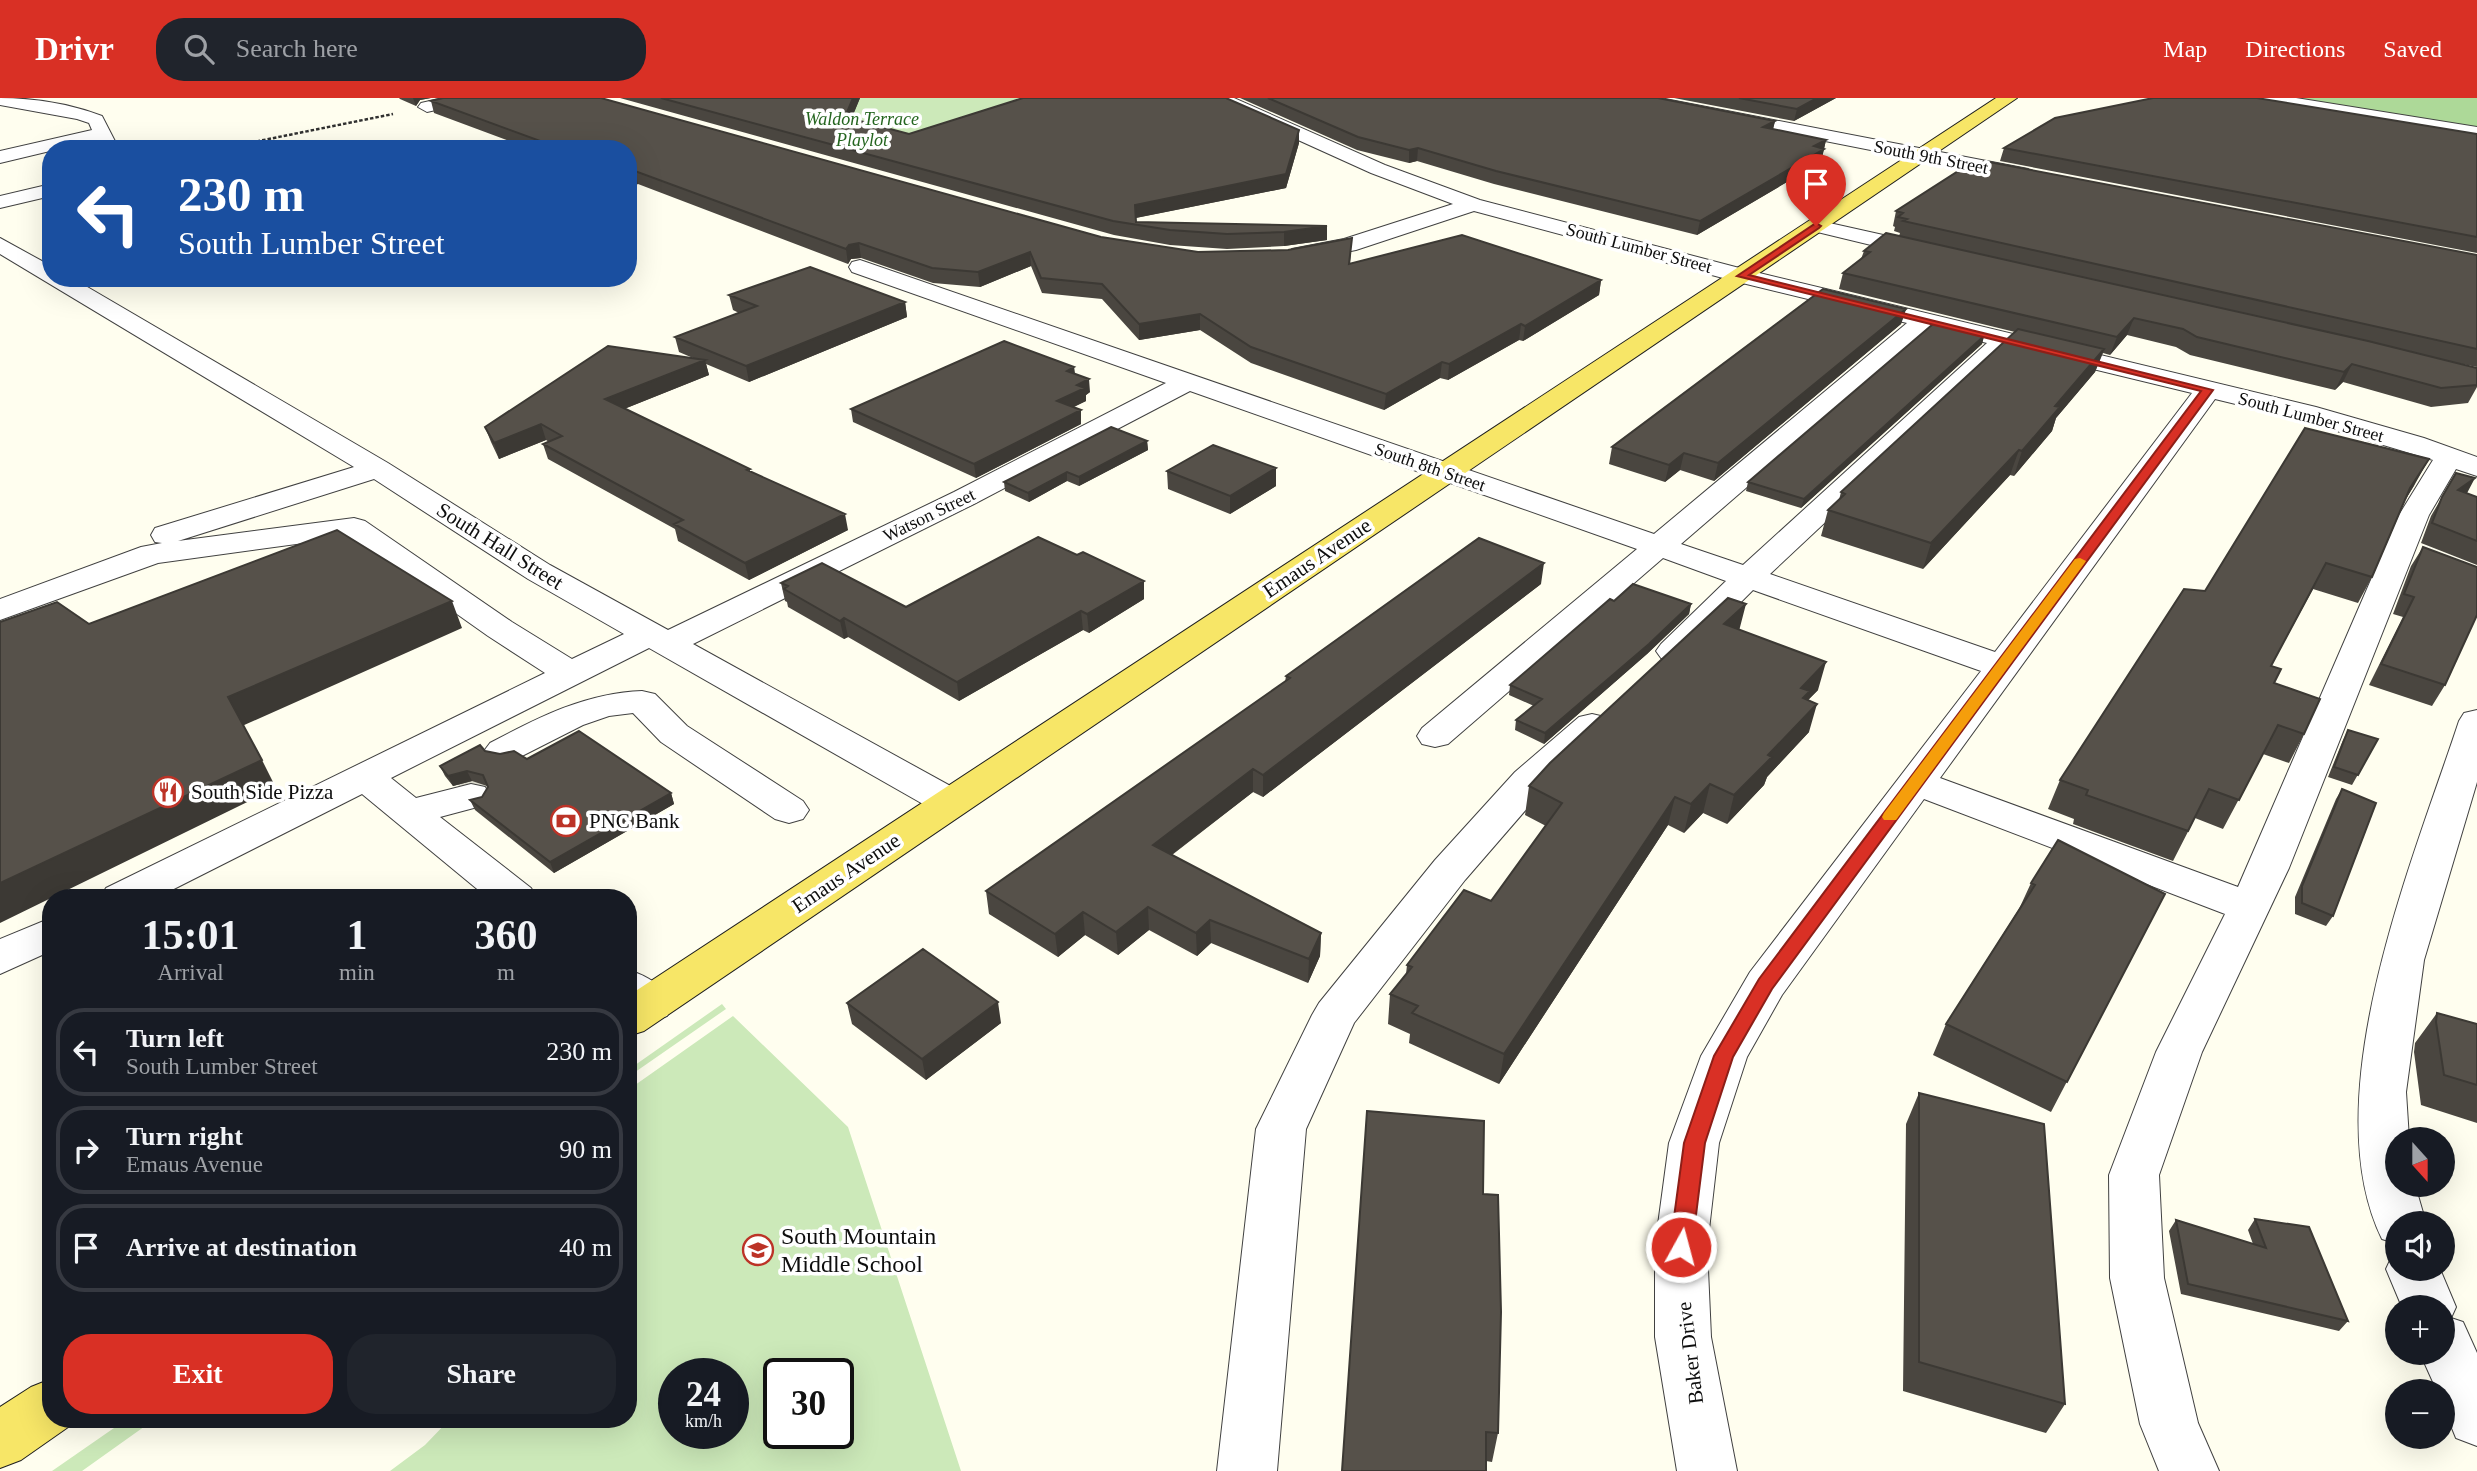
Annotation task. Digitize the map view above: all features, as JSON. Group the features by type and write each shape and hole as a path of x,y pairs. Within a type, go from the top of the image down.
{"main road":[{"name":"Emaus Avenue","path":"637,1002 951,803 2008,98"},
{"path":"0,1440 42,1412"}],"street":[{"path":"427,107 465,98"},
{"name":"South Lumber Street","path":"1220,98 1378,169 1473,204 1742,276 2352,426 2463,462"},
{"name":"South 9th Street","path":"1633,98 2045,179"},
{"path":"2263,98 2477,132"},
{"path":"0,100 81,114 96,120 106,140"},
{"path":"0,157 42,151"},
{"path":"0,202 42,192"},
{"path":"1285,256 1348,245 1473,204"},
{"path":"1816,226 1949,256"},
{"name":"South Hall Street","path":"0,245 42,271"},
{"path":"0,264 24,260"},
{"name":"South 8th Street","path":"860,267 2001,666"},
{"name":"South Hall Street","path":"70,287 378,468 539,572 951,803"},
{"path":"1435,736 1926,320"},
{"path":"1651,673 1747,578 2006,339"},
{"name":"Watson Street","path":"139,889 570,674 659,638 964,498 1188,382"},
{"name":"Baker Drive","path":"1707,1471 1684,1337 1681,1247 1694,1143 1724,1056 1766,984 2208,390"},
{"path":"2189,1471 2169,1424 2137,1278 2134,1175 2179,1052 2414,553 2414,515 2463,462"},
{"path":"152,554 167,534 378,468"},
{"path":"0,610 152,554 354,527 500,629 570,674"},
{"path":"1247,1471 1281,1129 1335,1015 1442,881 1529,781 1620,700"},
{"path":"515,759 563,719 626,701 642,702 674,734 789,810"},
{"path":"2397,1211 2386,1172 2382,1092 2402,960 2477,721"},
{"path":"364,776 505,889"},
{"path":"1915,782 2249,907"},
{"path":"409,812 460,788"},
{"path":"0,958 42,937"},
{"path":"2454,1365 2477,1418"}],"path":[{"path":"264,140 427,107"}],"green space":[{"name":"Waldon Terrace Playlot","path":"781,98 1042,98 863,162"},
{"path":"2287,98 2477,98 2477,128"},
{"path":"722,1004 726,1009 637,1071 637,1064"},
{"name":"South Mountain Middle School","path":"733,1016 848,1127 961,1471 390,1471 425,1445 441,1428 637,1428 637,1084"},
{"path":"114,1428 142,1428 82,1471 52,1471"}],"building":[{"path":"443,98 601,98 1101,237 1198,252 1288,250 1352,238 1349,264 1462,235 1601,280 1525,326 1521,324 1449,364 1442,362 1386,394 1251,347 1200,314 1139,324 1102,284 1041,278 1030,252 978,272 932,268 859,243 849,245 846,249 637,172 637,140 537,140 431,101"},
{"path":"661,98 853,98 845,117 909,134 1023,98 1226,98 1299,130 1286,174 1135,205 1136,222 1327,226 1284,232 1227,234 1170,230 1113,221"},
{"path":"1268,98 1658,98 1775,121 1763,127 1826,140 1814,146 1824,149 1700,221 1496,171 1418,148 1409,150 1358,137"},
{"path":"1739,98 1817,98 1797,109"},
{"path":"2153,98 2257,98 2477,134 2477,237 2004,148 2055,118"},
{"path":"1984,161 2477,255 2477,349 1903,221 1907,219 1898,217 1903,213 1896,211 1963,168 1977,166"},
{"path":"1886,233 2477,368 2477,385 2441,388 2352,364 2344,372 2197,337 2183,329 2134,318 2117,337 1843,273 1870,252 1864,251"},
{"path":"810,267 905,302 746,366 675,337 757,306 729,295"},
{"path":"1823,289 1906,309 1718,463 1684,453 1669,465 1612,447"},
{"path":"1933,324 1984,336 1804,499 1748,482"},
{"path":"2018,329 2104,349 2055,406 2060,407 2022,451 2019,450 1931,543 1828,510 1845,494 1841,492"},
{"path":"1004,341 1074,367 1067,371 1089,379 1077,385 1085,388 1057,401 1081,410 974,464 851,409"},
{"path":"608,346 705,360 605,399 750,469 747,470 845,514 745,563 674,524 683,520 543,444 562,436 541,424 494,443 485,427"},
{"path":"1111,427 1147,441 1079,477 1067,472 1028,493 1004,482"},
{"path":"2305,428 2429,459 2410,488 2372,577 2326,563 2271,666 2281,669 2274,683 2320,699 2304,734 2278,725 2239,800 2209,789 2188,831 2086,795 2088,790 2060,780 2184,589 2205,591"},
{"path":"1213,445 1276,468 1230,496 1167,471"},
{"path":"2456,473 2475,478 2458,490 2477,497 2477,541 2432,523 2442,497"},
{"path":"337,530 452,601 228,697 262,760 0,883 0,622 57,602 89,624"},
{"path":"1038,537 1077,555 1083,552 1144,581 1087,614 1081,611 957,682 844,618 840,621 784,589 788,586 781,583 822,563 906,607"},
{"path":"1479,538 1544,563 1263,775 1253,769 1153,845 1321,933 1309,959 1210,920 1196,933 1148,907 1116,932 1083,912 1055,934 986,891 1290,678 1286,676"},
{"path":"2423,547 2477,567 2477,615 2445,685 2381,664 2414,597 2404,594"},
{"path":"1633,584 1691,604 1649,644 1545,733 1516,720 1542,699 1510,685 1610,599 1614,601"},
{"path":"1728,598 1746,604 1724,624 1826,662 1801,688 1810,691 1803,698 1817,704 1768,755 1772,757 1734,795 1710,784 1691,804 1675,797 1504,1054 1412,1013 1418,1006 1390,994 1412,967 1407,965 1464,890 1491,901 1562,803 1529,786 1550,763"},
{"path":"2348,730 2378,739 2358,775 2334,767"},
{"name":"PNC Bank","path":"579,731 671,793 550,862 470,800 482,797 488,787 483,775 467,771 448,776 440,766 480,745 485,751 500,754 514,751 527,759"},
{"path":"2342,789 2376,803 2333,916 2302,903 2302,886"},
{"path":"2058,840 2165,894 2067,1082 1946,1024 2035,885 2031,883"},
{"path":"923,949 998,1002 922,1059 847,1003"},
{"path":"2437,1013 2477,1024 2477,1085 2444,1075"},
{"path":"1919,1093 2044,1124 2065,1404 1919,1362"},
{"path":"1367,1111 1484,1121 1483,1194 1498,1195 1501,1312 1498,1433 1486,1432 1486,1471 1342,1471"},
{"path":"2255,1219 2309,1227 2348,1321 2188,1284 2176,1220 2266,1248"}],"tunnel":[{"path":"460,788 515,759"}],"slow traffic":[{"path":"1890,817 2080,561"}],"place":[{"name":"South Side Pizza","path":"168,792"},
{"name":"PNC Bank","path":"566,821"},
{"name":"South Mountain Middle School","path":"758,1250"}],"route":[{"path":"1681,1247 1694,1143 1724,1056 1766,984 2208,390 1742,276 1816,226"}]}
